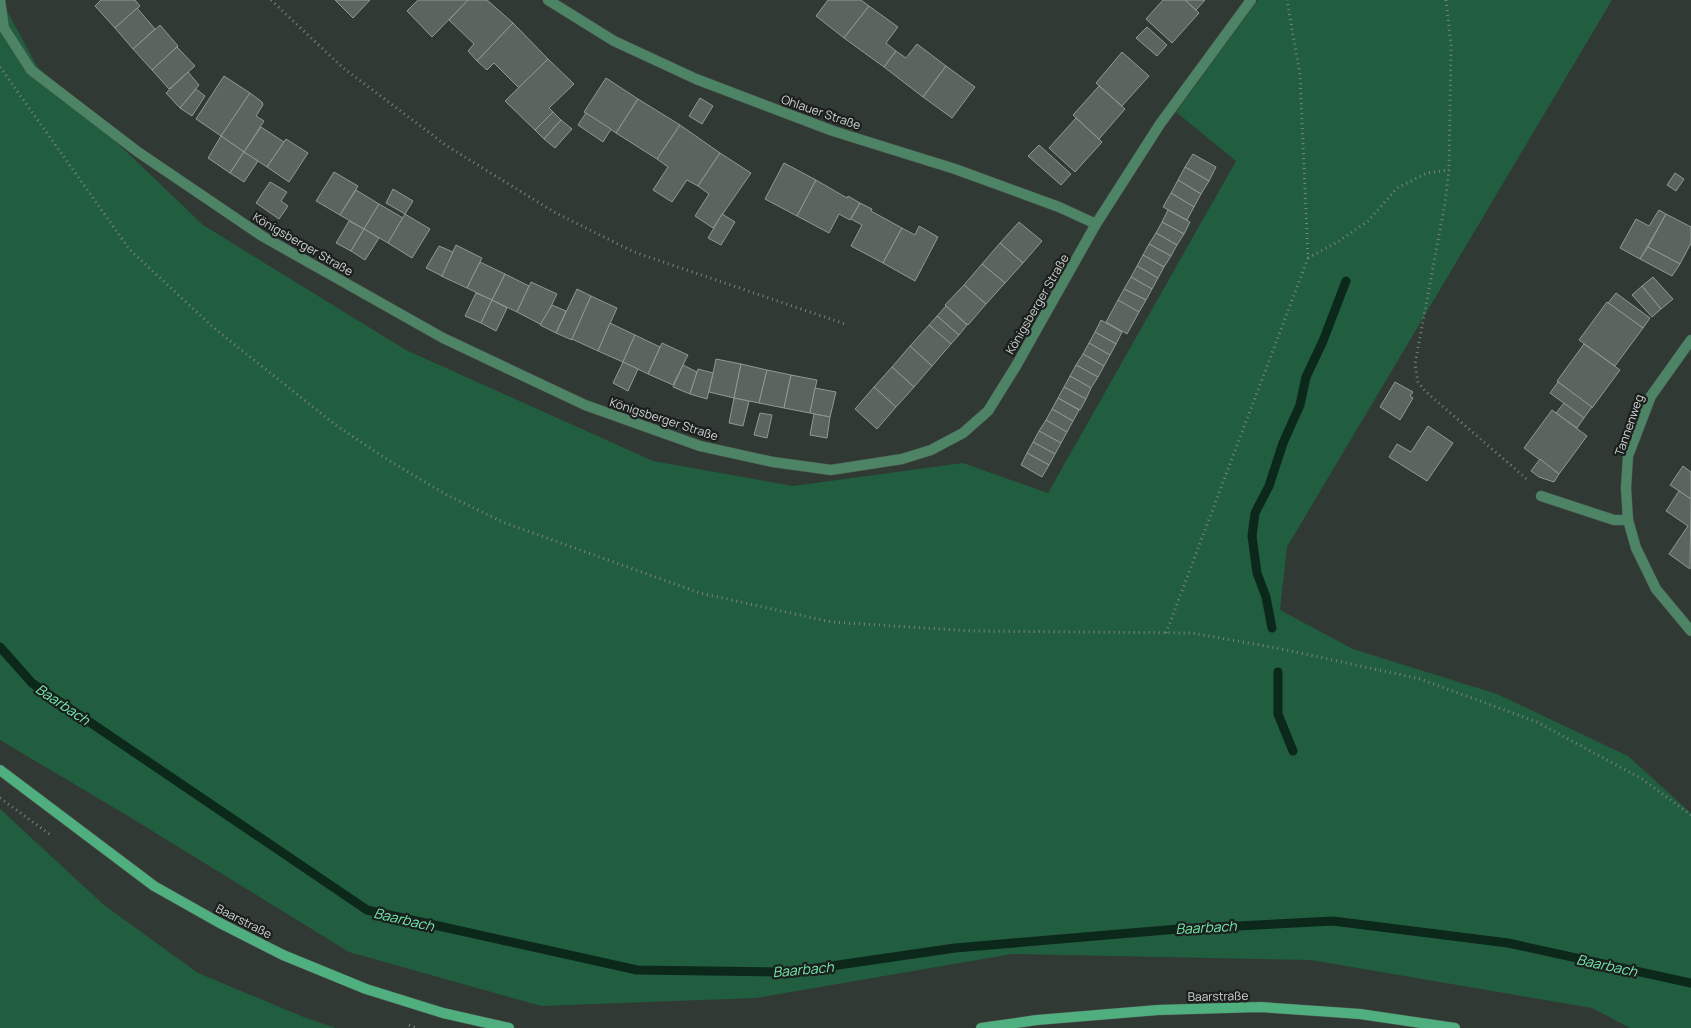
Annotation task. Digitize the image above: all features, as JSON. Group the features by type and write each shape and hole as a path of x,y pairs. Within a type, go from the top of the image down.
{"main road":[{"name":"Baarstraße","path":"0,770 154,886 218,922 284,955 366,989 443,1013 509,1028"},
{"name":"Baarstraße","path":"982,1028 1037,1020 1149,1010 1260,1007 1360,1014 1455,1028"}],"street":[{"name":"Königsberger Straße","path":"0,0 4,28 31,70 138,152 262,236 443,338 585,405 700,446 773,462 831,470 902,459 931,450 964,433 988,411 1016,366 1096,224 1160,124 1251,0"},
{"name":"Ohlauer Straße","path":"548,0 614,41 696,79 833,131 954,169 1059,207 1096,224"},
{"name":"Tannenweg","path":"1689,348 1651,396 1628,456 1626,488 1628,520 1636,548 1656,589 1691,631"},
{"path":"1541,496 1614,520 1628,520"}],"path":[{"path":"271,0 342,67 447,146 554,212 634,252 845,324"},
{"path":"1166,633 1308,258 1300,75 1287,0"},
{"path":"1446,0 1451,45 1449,170 1415,364 1416,375 1425,391 1533,485 1541,496"},
{"path":"0,67 130,250 215,329 337,426 388,460 464,503 505,523 700,593 831,622 972,631 1192,633 1282,649 1420,679 1537,722 1642,779 1691,815"},
{"path":"1308,258 1339,241 1368,221 1397,188 1427,173 1449,170"}],"green space":[{"path":"0,0 37,66 203,225 406,350 653,461 793,486 963,463 1048,493 1236,161 1176,112 1258,0 1612,0 1287,547 1280,610 1353,649 1497,694 1628,756 1691,813 1691,1028 1630,1028 1592,1008 1311,960 1012,954 756,998 541,1006 349,952 0,740"},
{"path":"0,809 104,905 198,973 306,1018 336,1028 0,1028"}],"building":[{"path":"101,0 135,0 140,6 115,28 95,6"},
{"path":"335,0 370,0 353,18"},
{"path":"418,0 468,0 432,37 407,11"},
{"path":"468,0 487,0 513,23 477,61 468,51 474,44 449,20"},
{"path":"828,0 861,0 869,6 844,38 816,16"},
{"path":"1163,0 1185,0 1199,13 1172,43 1146,19"},
{"path":"1185,0 1205,0 1196,10"},
{"path":"869,6 898,27 886,43 896,51 884,67 844,38"},
{"path":"137,8 155,29 133,49 115,28"},
{"path":"513,23 548,59 519,88 494,63 487,70 477,61"},
{"path":"160,25 178,46 152,70 133,49"},
{"path":"1147,27 1167,45 1157,56 1136,38"},
{"path":"917,44 946,66 923,97 884,67 896,51 906,58"},
{"path":"177,47 195,66 169,89 152,70"},
{"path":"1122,52 1149,76 1122,106 1096,83"},
{"path":"548,59 574,84 549,108 553,112 535,130 505,101"},
{"path":"946,66 975,87 952,118 923,97"},
{"path":"188,72 199,85 180,108 166,93"},
{"path":"224,76 250,93 221,136 196,119"},
{"path":"606,78 638,99 616,133 584,112"},
{"path":"1099,86 1125,109 1099,139 1073,115"},
{"path":"196,89 205,96 192,116 180,108"},
{"path":"250,93 262,102 263,105 256,116 264,121 244,152 221,136"},
{"path":"700,98 713,106 702,124 689,116"},
{"path":"638,99 680,125 657,159 616,133"},
{"path":"553,112 561,120 544,139 535,130"},
{"path":"586,113 611,129 603,142 578,125"},
{"path":"1076,118 1102,142 1075,172 1049,148"},
{"path":"561,120 572,129 555,148 544,139"},
{"path":"680,125 720,153 698,186 687,180 672,202 653,190 668,167 657,159"},
{"path":"261,127 284,142 267,167 244,152"},
{"path":"221,136 244,152 230,173 208,158"},
{"path":"286,139 308,153 289,182 267,167"},
{"path":"1039,145 1071,174 1061,185 1028,156"},
{"path":"244,152 258,161 244,182 230,173"},
{"path":"720,153 751,173 713,228 695,216 709,194 698,186"},
{"path":"1193,154 1216,167 1209,181 1185,167"},
{"path":"784,163 816,180 797,216 765,199"},
{"path":"1185,167 1209,181 1201,194 1178,180"},
{"path":"334,172 358,186 340,215 316,201"},
{"path":"1675,173 1684,179 1676,191 1667,185"},
{"path":"816,180 847,198 848,196 860,203 850,220 839,214 829,233 797,216"},
{"path":"1178,180 1201,194 1194,207 1171,193"},
{"path":"270,182 287,192 281,201 288,206 279,219 256,203"},
{"path":"393,189 413,201 405,214 386,203"},
{"path":"356,190 379,204 364,229 340,215"},
{"path":"1171,193 1194,207 1187,220 1163,207"},
{"path":"860,203 902,228 883,263 851,246 862,225 851,219"},
{"path":"379,204 403,218 388,243 364,229"},
{"path":"1168,210 1190,222 1184,234 1162,222"},
{"path":"1659,210 1666,214 1640,259 1620,248 1636,219 1649,226"},
{"path":"405,214 430,229 412,258 388,243"},
{"path":"722,214 735,222 721,245 708,238"},
{"path":"1666,214 1691,227 1691,243 1680,264 1648,247"},
{"path":"349,221 364,229 351,251 336,243"},
{"path":"1019,222 1042,241 1023,263 1000,243"},
{"path":"1162,222 1184,234 1177,245 1156,233"},
{"path":"919,226 938,237 915,281 883,263 902,228 915,235"},
{"path":"364,229 379,238 365,260 351,251"},
{"path":"1156,233 1177,245 1171,256 1149,244"},
{"path":"1000,243 1023,263 1005,283 982,264"},
{"path":"1149,244 1171,256 1164,267 1143,255"},
{"path":"456,245 482,258 467,288 441,276"},
{"path":"439,246 453,252 442,276 426,268"},
{"path":"1648,247 1680,264 1672,276 1640,259"},
{"path":"1143,255 1164,267 1158,278 1137,266"},
{"path":"480,262 505,274 492,300 467,288"},
{"path":"982,264 1005,283 986,304 964,285"},
{"path":"1137,266 1158,278 1152,289 1131,277"},
{"path":"505,274 529,286 517,312 492,300"},
{"path":"1131,277 1152,289 1146,300 1124,289"},
{"path":"1653,277 1673,299 1661,309 1642,286"},
{"path":"531,282 557,294 542,325 517,312"},
{"path":"964,285 986,304 968,325 945,305"},
{"path":"1642,286 1661,309 1652,317 1632,295"},
{"path":"577,289 591,296 572,340 556,333"},
{"path":"1124,289 1146,300 1139,312 1118,300"},
{"path":"476,293 492,300 481,323 465,316"},
{"path":"1616,293 1650,318 1643,328 1608,303"},
{"path":"591,296 617,308 598,351 572,339"},
{"path":"492,300 507,308 496,331 481,323"},
{"path":"1118,300 1139,312 1127,334 1106,322"},
{"path":"1607,302 1643,328 1615,366 1579,340"},
{"path":"552,305 566,311 556,333 540,325"},
{"path":"946,306 967,325 959,335 937,316"},
{"path":"937,316 959,335 951,344 929,325"},
{"path":"1101,320 1122,332 1116,344 1095,332"},
{"path":"610,323 635,335 623,362 598,351"},
{"path":"929,325 951,344 932,366 910,346"},
{"path":"1095,332 1116,344 1110,355 1089,343"},
{"path":"635,335 660,347 648,374 623,362"},
{"path":"662,343 688,355 673,385 648,374"},
{"path":"1089,343 1110,355 1104,366 1083,354"},
{"path":"1584,344 1620,370 1592,408 1557,381"},
{"path":"910,346 932,366 914,387 892,367"},
{"path":"1083,354 1104,366 1098,377 1076,365"},
{"path":"716,359 741,364 734,398 709,392"},
{"path":"623,362 638,369 628,391 613,383"},
{"path":"741,364 767,370 759,403 734,398"},
{"path":"683,365 697,372 690,394 673,387"},
{"path":"1076,365 1098,377 1091,388 1070,376"},
{"path":"892,367 914,387 896,407 874,387"},
{"path":"698,369 713,373 707,399 690,394"},
{"path":"767,370 791,375 784,408 759,403"},
{"path":"791,375 817,380 810,413 784,408"},
{"path":"1070,376 1091,388 1086,399 1064,387"},
{"path":"1395,382 1413,392 1410,396 1413,398 1400,420 1380,407"},
{"path":"1558,382 1592,407 1584,418 1550,393"},
{"path":"874,387 896,407 877,429 855,409"},
{"path":"1064,387 1086,399 1080,410 1058,398"},
{"path":"815,388 836,392 830,417 810,413"},
{"path":"734,398 749,401 743,426 729,423"},
{"path":"1058,398 1079,410 1073,421 1052,409"},
{"path":"1564,403 1584,418 1577,428 1556,413"},
{"path":"1052,409 1073,421 1067,432 1046,420"},
{"path":"1552,410 1587,436 1559,474 1524,448"},
{"path":"760,413 772,415 767,438 754,435"},
{"path":"814,414 830,417 827,438 810,435"},
{"path":"1046,420 1067,432 1061,443 1039,431"},
{"path":"1428,426 1453,443 1427,481 1389,457 1397,444 1411,452"},
{"path":"1039,431 1061,443 1055,454 1033,442"},
{"path":"1033,442 1055,454 1049,465 1027,453"},
{"path":"1027,453 1049,465 1042,477 1021,465"},
{"path":"1540,459 1559,474 1554,482 1539,477 1531,471"},
{"path":"1683,466 1691,472 1691,499 1670,485"},
{"path":"1679,491 1691,499 1690,569 1669,554 1688,526 1666,511"}],"waterway":[{"path":"1272,628 1266,597 1257,573 1252,536 1255,513 1269,486 1283,443 1300,405 1306,377 1323,341 1346,281"},
{"name":"Baarbach","path":"0,647 32,683 367,910 637,970 790,972 955,948 1178,929 1333,921 1508,943 1691,983"},
{"path":"1278,672 1278,714 1293,751"}]}
